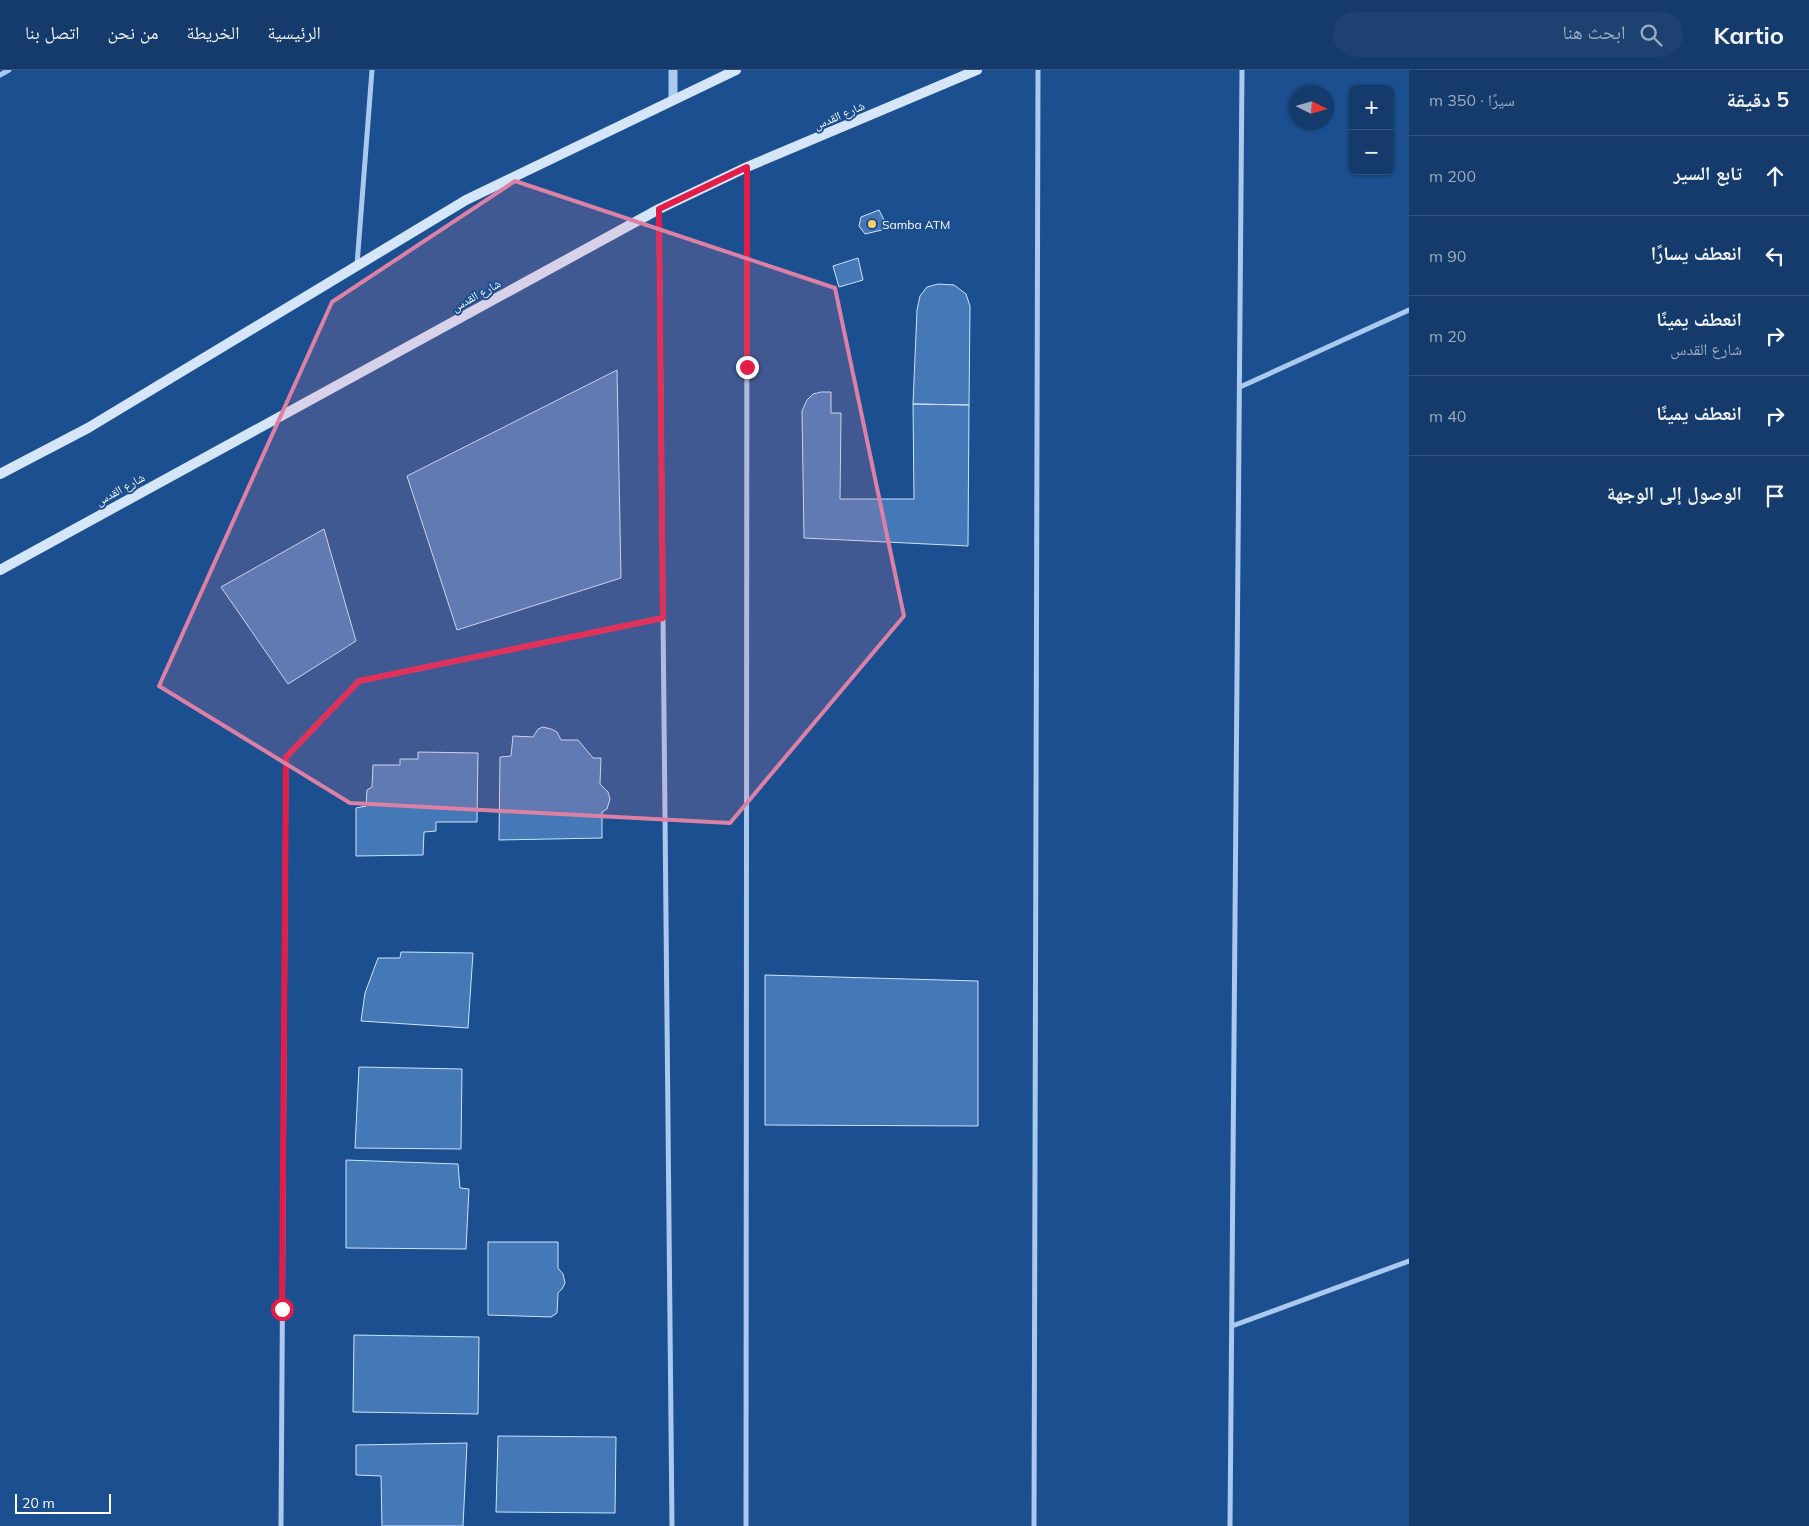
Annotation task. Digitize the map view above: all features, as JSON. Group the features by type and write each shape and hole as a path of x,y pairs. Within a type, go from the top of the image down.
{"main road":[{"path":"0,474 88,428 466,200 736,70"},
{"name":"شارع القدس","path":"0,570 659,209 747,167 977,70"}],"street":[{"path":"0,75 9,70"},
{"path":"357,266 372,70"},
{"path":"673,70 673,100"},
{"path":"1034,1526 1038,70"},
{"path":"1230,1526 1242,70"},
{"path":"746,1526 747,167"},
{"path":"659,209 672,1526"},
{"path":"1240,387 1409,310"},
{"path":"281,1526 286,757 359,681 663,618"},
{"path":"1232,1326 1409,1260"}],"highlighted area":[{"path":"515,181 835,288 904,616 730,823 350,803 159,686 332,302"}],"building":[{"name":"Samba ATM","path":"879,210 885,222 882,230 865,234 859,226 861,217"},
{"path":"858,258 863,280 839,287 833,266"},
{"path":"938,284 954,285 966,294 970,306 969,405 913,404 917,310 920,296 927,287"},
{"path":"617,370 621,578 457,630 407,476"},
{"path":"831,392 831,413 841,413 840,499 914,499 913,404 969,405 968,546 804,538 802,411 807,400 813,394"},
{"path":"324,529 356,641 288,684 221,587"},
{"path":"543,727 557,732 561,740 578,740 593,758 601,758 600,784 608,792 610,799 607,809 602,812 602,838 499,840 500,757 511,756 513,736 533,737 538,729"},
{"path":"418,752 478,753 477,822 436,822 436,831 424,832 423,855 356,856 356,808 366,806 367,790 372,787 373,765 400,765 400,759 418,759"},
{"path":"401,952 473,953 468,1028 361,1021 365,993 378,958 400,958"},
{"path":"765,975 978,981 978,1126 765,1125"},
{"path":"359,1067 462,1069 461,1149 355,1148"},
{"path":"346,1160 458,1164 460,1188 469,1189 466,1249 346,1248"},
{"path":"488,1242 558,1242 558,1268 563,1274 565,1283 558,1293 557,1313 551,1317 488,1315"},
{"path":"354,1335 479,1337 478,1414 353,1412"},
{"path":"498,1436 616,1437 615,1513 496,1512"},
{"path":"467,1443 463,1526 382,1526 381,1476 356,1475 356,1445"}],"place":[{"name":"Samba ATM","path":"872,224"}],"route":[{"path":"282,1309 286,757 359,681 663,618 659,209 747,167 747,367"}]}
